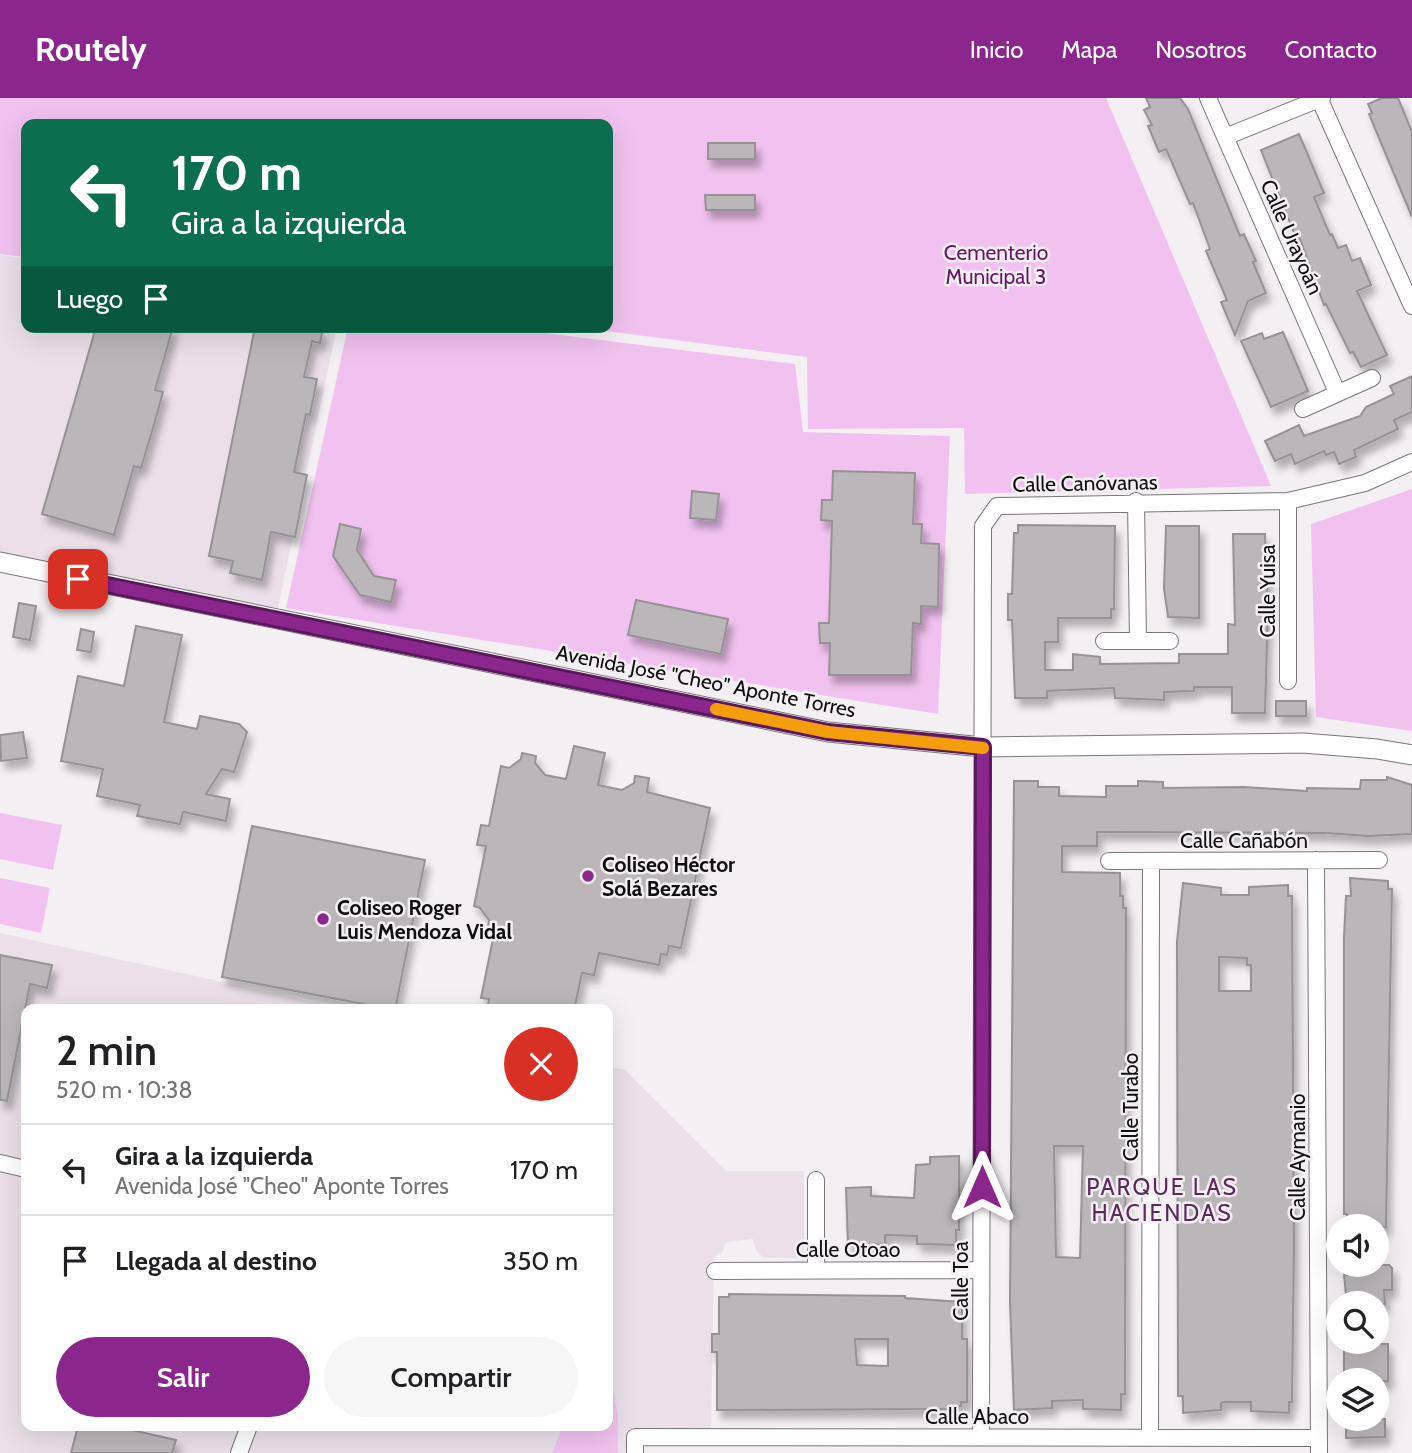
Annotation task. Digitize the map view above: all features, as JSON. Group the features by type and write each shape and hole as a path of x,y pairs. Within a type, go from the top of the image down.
{"street":[{"name":"Calle Urayoán","path":"1208,98 1337,392"},
{"path":"1225,137 1320,98 1412,306"},
{"path":"1303,409 1372,378"},
{"name":"Calle Canóvanas","path":"983,747 984,526 997,506 1136,501 1288,501 1365,483 1412,462"},
{"path":"1136,501 1138,641"},
{"name":"Calle Yuisa","path":"1288,501 1288,681"},
{"name":"Avenida José \"Cheo\" Aponte Torres","path":"0,562 828,732 983,747 1303,743 1377,749 1412,755"},
{"path":"1104,641 1170,641"},
{"name":"Calle Toa","path":"981,1437 983,747"},
{"name":"Calle Aymanio","path":"1316,860 1319,1445"},
{"name":"Calle Cañabón","path":"1109,861 1379,860"},
{"name":"Calle Turabo","path":"1150,1437 1151,861"},
{"path":"0,1163 21,1168"},
{"path":"816,1180 816,1270"},
{"name":"Calle Otoao","path":"715,1272 981,1270"},
{"path":"239,1453 247,1431"},
{"name":"Calle Abaco","path":"635,1445 981,1437 1150,1437 1319,1445"}],"shaded area":[{"path":"0,255 21,257 21,333 336,333 276,617 0,559"},
{"path":"0,933 323,1004 21,1004 21,1431 613,1431 613,1067 625,1070 726,1171 804,1171 804,1252 800,1258 764,1258 756,1251 753,1239 726,1242 723,1251 714,1258 711,1437 638,1437 638,1453 0,1453"}],"green space":[{"name":"Cementerio Municipal 3","path":"0,98 1106,98 1271,486 965,494 964,428 808,429 807,357 613,332 613,119 21,119 21,256 0,254"},
{"path":"347,333 544,333 795,364 803,432 950,436 938,714 286,608"},
{"path":"1412,489 1412,731 1316,717 1311,524"},
{"path":"0,813 62,825 53,870 0,859"},
{"path":"0,878 50,888 41,933 0,924"},
{"path":"613,1389 618,1416 618,1453 552,1453 561,1431 613,1431"}],"building":[{"path":"1146,98 1180,98 1188,109 1240,236 1244,234 1256,261 1253,262 1266,293 1248,301 1235,335 1221,302 1227,300 1206,251 1210,249 1193,203 1190,204 1166,149 1159,152 1148,126 1152,125 1144,110 1150,107"},
{"path":"1382,98 1398,98 1412,132 1412,217 1369,114 1372,113 1368,104"},
{"path":"1299,134 1324,193 1314,197 1330,235 1332,234 1338,248 1346,245 1352,261 1360,258 1371,285 1357,291 1387,355 1361,367 1353,352 1350,353 1326,304 1324,305 1300,239 1297,240 1261,150"},
{"path":"708,143 755,143 755,159 708,159"},
{"path":"705,195 755,195 755,210 706,210"},
{"path":"1283,332 1308,391 1271,407 1241,341 1262,333 1264,339"},
{"path":"94,333 171,333 155,390 163,392 155,421 141,468 134,466 114,535 42,514"},
{"path":"254,333 322,333 320,343 312,341 304,377 317,379 310,415 306,414 294,472 307,475 295,537 271,532 262,580 230,573 233,561 209,556"},
{"path":"1412,376 1412,412 1394,420 1398,429 1354,450 1356,457 1339,464 1334,452 1326,455 1324,451 1295,464 1291,454 1275,461 1265,441 1299,425 1304,436 1360,416 1366,407 1394,394 1390,386"},
{"path":"833,471 915,473 913,524 922,524 921,543 939,544 938,607 921,606 921,624 913,623 911,675 829,675 830,643 820,643 819,623 829,623 832,521 821,520 822,500 832,500"},
{"path":"692,491 719,494 716,520 690,518"},
{"path":"340,524 361,529 357,550 374,576 396,580 391,602 360,595 333,556"},
{"path":"1018,525 1115,526 1114,609 1111,609 1111,618 1058,618 1058,642 1045,642 1045,670 1073,670 1073,654 1100,657 1100,664 1179,663 1179,654 1228,654 1228,624 1235,625 1233,534 1265,534 1268,606 1265,713 1232,713 1232,687 1194,687 1194,691 1164,692 1164,700 1115,698 1114,688 1047,691 1047,698 1015,698 1012,620 1008,620 1008,594 1012,594 1014,533 1018,533"},
{"path":"1166,526 1199,526 1199,618 1168,617 1164,588"},
{"path":"636,600 728,619 721,654 628,635"},
{"path":"19,603 36,606 30,640 13,637"},
{"path":"136,626 182,635 164,722 197,729 200,716 239,724 247,732 234,772 222,769 206,794 230,799 226,821 183,812 180,824 137,816 140,805 97,796 103,769 61,761 78,676 124,686"},
{"path":"81,629 94,632 91,652 77,650"},
{"path":"1276,701 1306,701 1306,716 1276,716"},
{"path":"23,732 27,758 1,761 0,735"},
{"name":"Coliseo Héctor Solá Bezares","path":"574,746 605,753 598,785 622,790 634,783 635,776 649,778 647,792 710,808 681,948 669,946 667,955 661,954 659,965 599,953 594,975 582,973 575,1004 488,1004 489,999 481,998 495,929 488,927 489,920 480,908 474,906 486,846 477,845 481,825 489,826 501,766 509,768 521,759 522,753 536,756 535,763 545,775 566,779"},
{"path":"1387,777 1412,785 1412,834 1368,836 1326,833 1097,832 1097,846 1062,846 1062,872 1120,873 1120,896 1123,896 1123,908 1126,908 1125,1394 1121,1394 1121,1410 1083,1409 1083,1400 1052,1401 1052,1408 1014,1410 1010,1303 1014,781 1038,781 1038,787 1059,787 1059,796 1106,797 1106,786 1138,786 1138,781 1163,782 1163,788 1243,787 1307,791 1307,788 1360,789 1361,780 1387,780","holes":["1054,1146 1083,1146 1080,1258 1056,1257"]},
{"name":"Coliseo Roger Luis Mendoza Vidal","path":"252,826 425,860 396,1004 364,1004 222,977"},
{"path":"1350,878 1388,881 1388,889 1392,889 1386,1214 1344,1214 1344,937 1346,896 1351,896"},
{"path":"1183,883 1221,888 1221,895 1249,895 1249,887 1288,885 1288,896 1292,896 1294,1246 1292,1402 1289,1402 1289,1413 1251,1411 1251,1402 1224,1402 1221,1403 1221,1410 1183,1413 1183,1396 1178,1396 1177,942","holes":["1219,957 1247,958 1247,965 1251,965 1251,991 1219,991"]},
{"path":"0,955 52,965 47,988 30,984 26,1004 21,1004 21,1030 7,1101 0,1100"},
{"path":"959,1156 959,1230 956,1230 956,1245 917,1244 917,1236 885,1235 885,1244 848,1246 846,1188 871,1187 871,1196 914,1198 916,1165 930,1164 930,1157"},
{"path":"1389,1265 1392,1268 1392,1290 1346,1291 1344,1277 1389,1277"},
{"path":"729,1294 905,1296 962,1302 962,1339 967,1339 967,1402 961,1402 961,1406 951,1406 951,1409 717,1410 717,1352 712,1352 712,1334 719,1334 719,1297 729,1297","holes":["855,1339 888,1339 888,1366 857,1365"]},
{"path":"1344,1354 1388,1354 1388,1368 1344,1368"},
{"path":"77,1431 136,1431 176,1440 172,1453 71,1453"},
{"path":"1346,1431 1385,1431 1385,1437 1346,1438"}],"slow traffic":[{"path":"716,709 828,732 983,748"}],"place":[{"name":"Coliseo Héctor Solá Bezares","path":"588,876"},
{"name":"Coliseo Roger Luis Mendoza Vidal","path":"323,919"}],"district":[{"name":"PARQUE LAS HACIENDAS","path":"1162,1200"}],"route":[{"path":"78,579 290,620 828,732 983,747 982,1187"}]}
